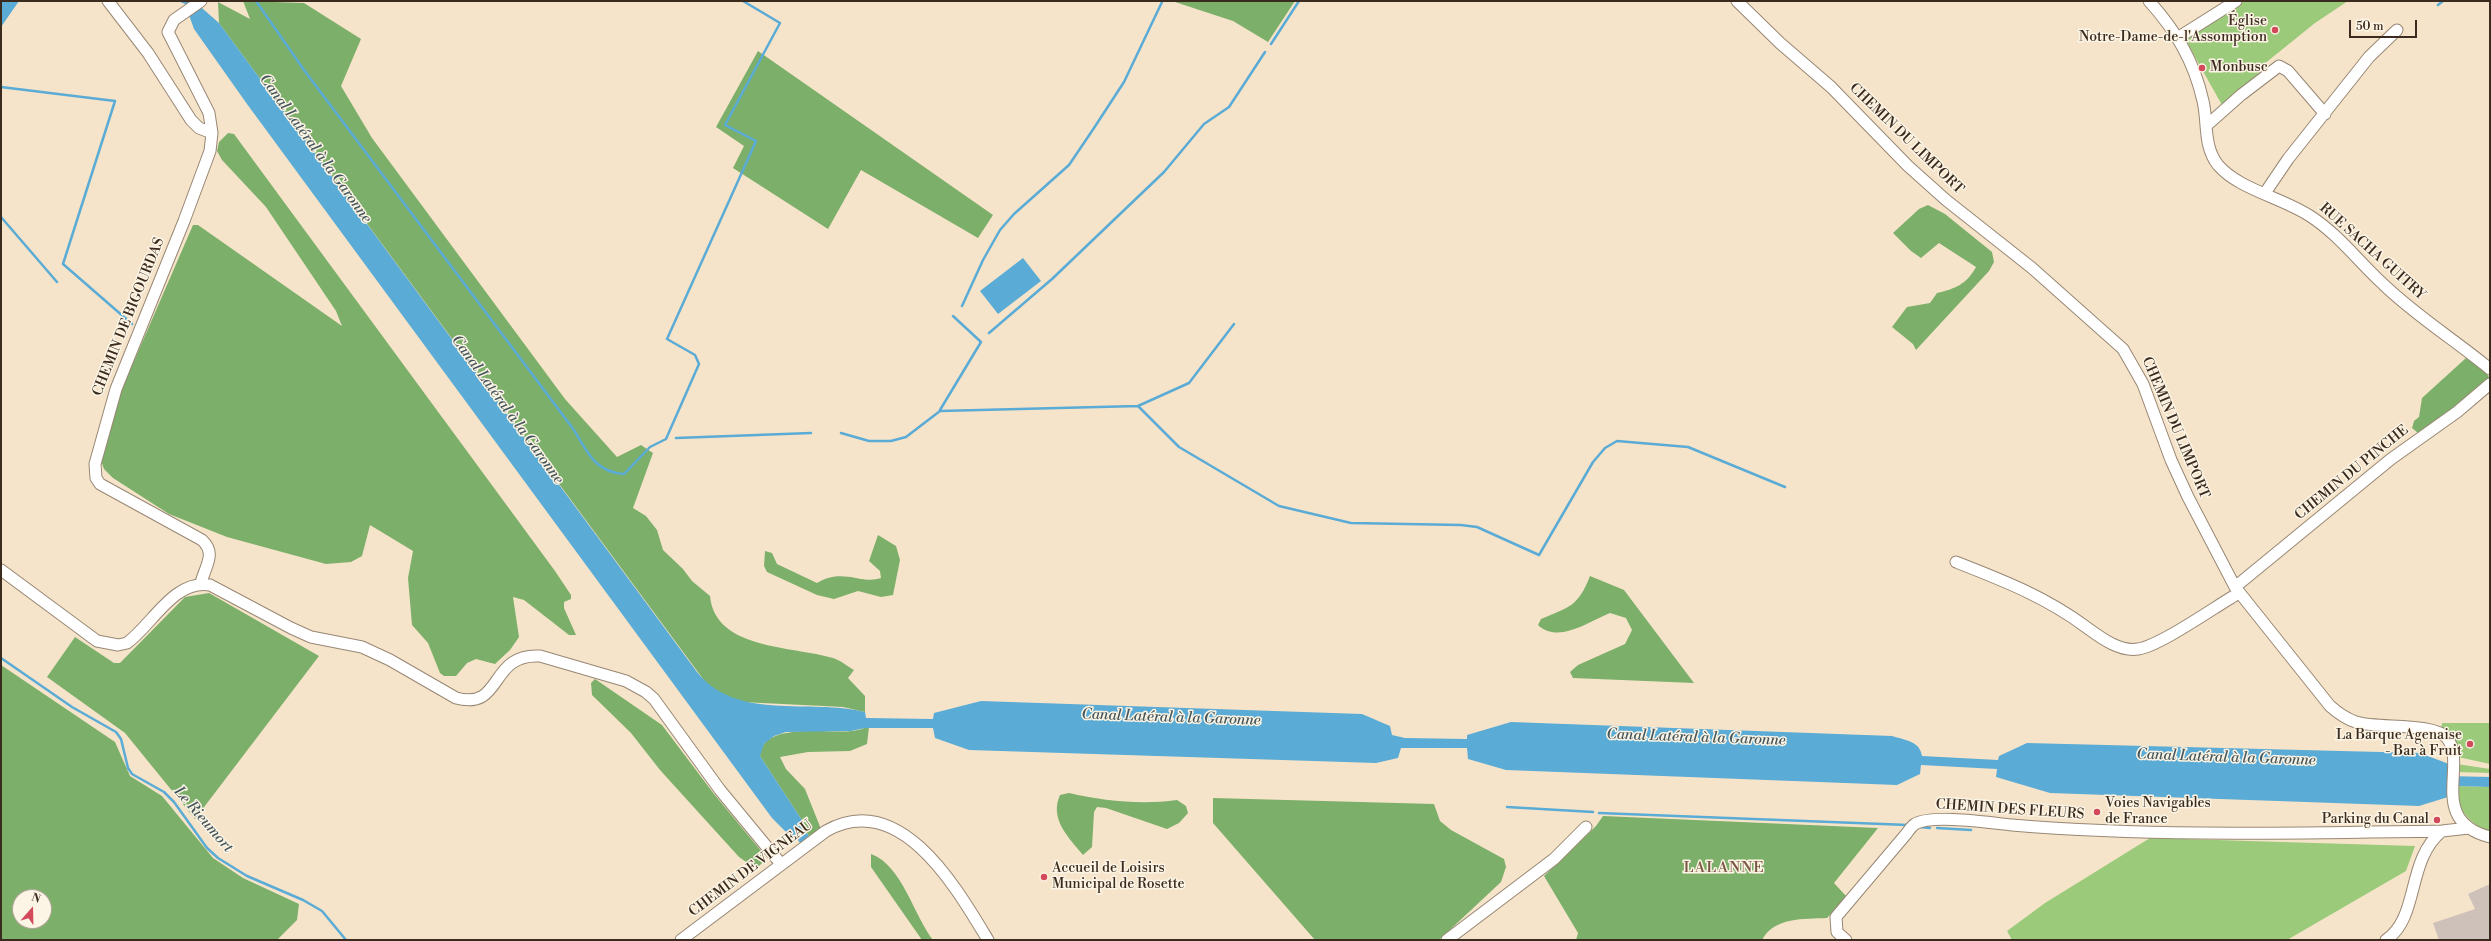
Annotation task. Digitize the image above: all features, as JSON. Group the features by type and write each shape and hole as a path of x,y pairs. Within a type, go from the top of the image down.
{"street":[{"path":"108,1 148,53 192,120 199,128 212,133"},
{"name":"CHEMIN DE BIGOURDAS","path":"201,1 180,15 169,27 168,35 210,113 212,133 205,166 116,389 95,464 96,478 100,484 202,540 208,546 211,556 201,583"},
{"name":"CHEMIN DU LIMPORT","path":"1737,1 1780,43 1831,87 1908,166 1946,200 2032,268 2123,350 2141,380 2188,496 2237,590 2330,706 2340,714 2354,722 2368,725 2430,730 2441,733 2450,743 2453,762 2452,797 2455,807 2469,828"},
{"name":"RUE SACHA GUITRY","path":"2149,1 2179,37 2195,72 2204,103 2208,148 2218,165 2244,184 2310,216 2322,224 2407,306 2490,369"},
{"path":"2179,37 2236,1"},
{"path":"2265,193 2288,159 2369,57 2397,30"},
{"path":"2206,126 2241,94 2280,66 2288,71 2325,114"},
{"name":"CHEMIN DU PINCHE","path":"1956,562 2039,596 2100,637 2119,646 2132,650 2148,646 2162,639 2237,590 2391,459 2456,412 2490,384"},
{"path":"1,570 97,641 118,645 134,638 182,591 201,583 210,585 291,628 311,636 362,647 390,660 456,698 467,701 485,696 509,664 526,655 540,656 632,684 654,699 720,790 781,864"},
{"name":"CHEMIN DES FLEURS","path":"1846,940 1837,932 1836,917 1915,824 1926,820 1962,821 2074,830 2236,834 2442,831 2469,828"},
{"name":"CHEMIN DE VIGNEAU","path":"681,940 781,864 839,824 877,821 902,834 922,849 943,870 988,940"},
{"path":"1446,940 1554,859 1586,827"},
{"path":"2469,828 2490,837"},
{"path":"2386,940 2397,928 2405,915 2420,863 2430,843 2442,831"}],"shaded area":[{"path":"2490,884 2490,940 2439,940 2433,923 2475,909 2468,894"}],"green space":[{"path":"243,1 304,3 361,39 341,86 372,138 565,399 617,457 641,445 653,453 633,508 646,516 657,530 663,550 683,569 692,581 710,596 715,614 726,627 741,636 758,643 833,658 854,670 848,678 865,696 865,712 843,707 742,702 724,695 706,683 219,23 218,2 250,19"},
{"path":"1172,1 1295,1 1268,42 1233,21"},
{"path":"2244,1 2348,1 2315,23 2258,69 2261,74 2222,105 2186,41 2189,33"},
{"path":"758,51 993,215 978,238 861,170 828,229 733,168 744,146 716,127"},
{"path":"228,133 234,134 555,571 571,595 571,599 564,602 564,608 576,635 569,635 524,600 513,597 519,637 510,650 495,664 476,659 467,663 456,676 444,676 440,673 428,643 412,625 408,578 413,551 370,525 362,556 351,562 326,564 227,537 169,514 113,478 104,469 101,461 121,391 193,225 198,225 342,326 336,311 266,207 222,160 217,151 219,142"},
{"path":"1928,205 1945,214 1992,252 1994,262 1989,271 1916,350 1913,344 1892,327 1907,307 1930,303 1937,293 1949,290 1964,282 1969,278 1976,267 1939,243 1921,258 1911,251 1893,233 1919,209"},
{"path":"2466,358 2485,371 2490,379 2455,409 2418,433 2412,428 2414,421 2419,417 2422,398"},
{"path":"878,535 896,546 900,560 893,595 881,597 858,591 834,599 817,595 767,572 764,566 765,551 772,553 777,564 817,583 826,578 835,576 874,580 881,578 880,571 869,561"},
{"path":"1590,576 1624,590 1694,683 1573,678 1570,672 1578,665 1625,644 1632,630 1626,618 1610,613 1583,626 1564,632 1546,630 1538,625 1541,619 1572,605 1586,586"},
{"path":"209,593 319,656 195,819 125,733 47,677 75,637 114,663 120,663 185,597"},
{"path":"1,665 115,742 130,776 162,796 213,858 243,878 299,904 297,920 277,940 1,940"},
{"path":"595,679 662,725 714,794 762,852 763,862 758,867 752,866 739,857 660,770 631,733 592,695 591,683"},
{"path":"2442,723 2490,723 2490,764 2458,757 2441,731"},
{"path":"869,727 867,744 850,751 808,752 780,757 786,769 805,789 821,829 809,836 805,830 807,828 760,756 764,745 772,738 784,734 813,731 841,732"},
{"path":"2457,764 2490,769 2490,773 2457,772"},
{"path":"2456,786 2490,787 2490,833 2476,825 2466,815 2459,802"},
{"path":"1069,793 1095,798 1136,802 1177,800 1186,806 1188,813 1179,823 1167,829 1106,808 1097,807 1094,812 1092,847 1083,855 1062,828 1057,812 1057,804 1060,795"},
{"path":"1213,798 1434,804 1440,821 1451,830 1504,859 1506,867 1501,882 1439,940 1315,940 1213,823"},
{"path":"1603,816 1878,828 1834,883 1847,897 1827,918 1799,919 1782,923 1767,932 1762,940 1576,940 1578,933 1544,876 1596,826"},
{"path":"2150,838 2415,846 2406,871 2287,940 2012,940 2007,931 2045,903"},
{"path":"871,854 882,860 899,880 933,940 922,940 871,867"}],"water":[{"path":"1,1 19,1 1,27"},
{"name":"Canal Latéral à la Garonne","path":"178,1 194,1 219,23 697,672 713,688 732,697 753,703 775,706 843,708 865,712 866,718 933,719 934,713 981,701 1362,714 1390,726 1392,735 1405,738 1467,739 1467,735 1511,722 1892,736 1915,744 1921,751 1922,756 1998,760 1999,756 2027,743 2420,753 2449,764 2448,776 2490,777 2490,787 2456,786 2448,797 2419,806 2050,793 1996,777 1997,769 1921,765 1920,774 1897,785 1506,770 1468,759 1467,748 1401,748 1398,758 1376,763 969,750 935,738 933,728 865,728 851,731 786,732 774,736 764,744 760,756 807,828 805,831 809,836 800,843 796,837 793,839 772,818 247,104 194,29 185,4"},
{"path":"1023,258 1041,281 998,314 980,291"}],"waterway":[{"path":"256,1 304,70 574,430 588,454 606,470 624,474 650,447 666,439 699,364 695,355 667,339 756,141 725,125 780,23 743,1"},
{"path":"1271,44 1299,1"},
{"path":"2438,5 2443,1"},
{"path":"962,306 983,260 1000,230 1014,214 1069,165 1094,128 1124,82 1162,2"},
{"path":"989,333 1052,279 1164,172 1204,124 1229,107 1265,52"},
{"path":"1,87 115,101 63,264 132,324"},
{"path":"1,217 57,282"},
{"path":"940,410 981,342 953,316"},
{"path":"1138,406 1189,383 1234,324"},
{"path":"841,433 869,441 891,441 906,437 940,411 1138,406 1179,447 1279,506 1351,523 1461,525 1477,527 1539,555 1593,462 1605,448 1617,441 1688,447 1785,487"},
{"path":"676,438 811,433"},
{"name":"Le Rieumort","path":"1,658 72,707 116,732 121,739 128,768 132,774 164,792 174,802 207,848 218,858 247,876 303,900 322,911 346,940"},
{"path":"1507,807 1593,812"},
{"path":"1599,813 1908,825"},
{"path":"1920,827 1930,828"},
{"path":"1937,828 1971,830"}],"place":[{"name":"Église Notre-Dame-de-l'Assomption","path":"2275,30"},
{"name":"Monbusc","path":"2202,68"},
{"name":"La Barque Agenaise - Bar à Fruit","path":"2470,744"},
{"name":"Voies Navigables de France","path":"2097,812"},
{"name":"Parking du Canal","path":"2437,820"},
{"name":"Accueil de Loisirs Municipal de Rosette","path":"1044,877"}],"district":[{"name":"LALANNE","path":"1724,868"}]}
